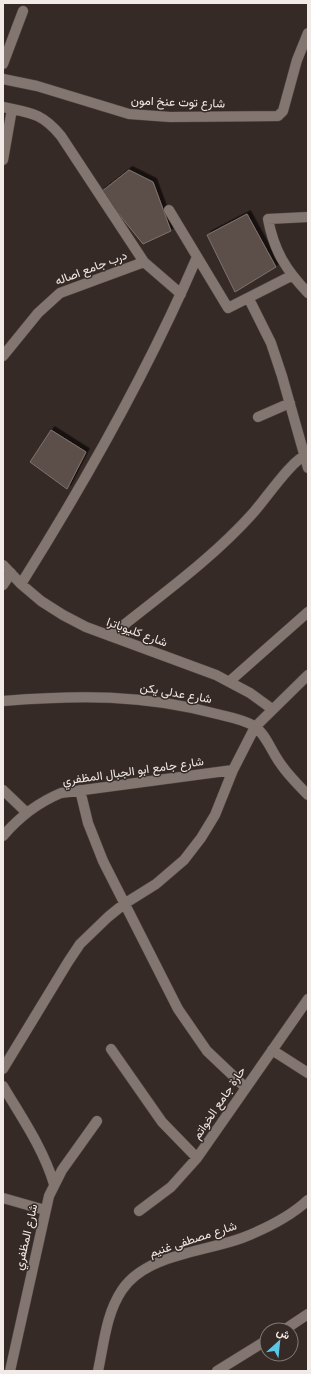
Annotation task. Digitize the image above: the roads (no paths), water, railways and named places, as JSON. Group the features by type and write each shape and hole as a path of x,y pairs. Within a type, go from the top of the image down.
{"street":[{"path":"3,64 23,11"},
{"name":"شارع توت عنخ امون","path":"3,79 37,86 109,109 150,116 278,116 283,111 298,60 308,33"},
{"path":"3,160 8,108 39,116 50,122 61,136 144,262 181,294"},
{"path":"169,210 228,308 249,299 291,276"},
{"path":"308,217 268,219 271,237 291,276 308,293"},
{"path":"21,584 83,485 181,294 197,257"},
{"name":"درب جامع اصاله","path":"3,356 38,313 60,293 144,262"},
{"path":"249,299 271,343 306,455 308,468"},
{"path":"258,417 290,403"},
{"path":"110,636 233,534 306,455"},
{"name":"شارع كليوباترا","path":"3,565 21,584 41,601 63,615 86,627 230,681 272,709"},
{"path":"3,585 11,574"},
{"path":"230,681 308,612"},
{"path":"3,1069 61,972 80,944 124,904 156,884 184,860 201,838 215,815 233,770 255,727 308,675"},
{"name":"شارع عدلى يكن","path":"3,701 65,696 109,697 153,701 197,709 248,722 262,734 279,763 308,795"},
{"name":"شارع جامع ابو الجبال المظفري","path":"3,836 26,812 42,800 55,796 80,790 233,770"},
{"path":"3,790 26,812"},
{"path":"80,790 88,823 124,904 178,1009 207,1051 245,1087"},
{"name":"حارة جامع الخواتم","path":"139,1211 171,1187 197,1158 245,1087 308,999"},
{"path":"111,1049 162,1122 197,1158"},
{"path":"272,1050 308,1073"},
{"path":"3,1086 38,1145 49,1167 54,1184"},
{"name":"شارع المظفري","path":"10,1371 45,1210 54,1184 97,1121"},
{"path":"3,1198 45,1210"},
{"name":"شارع مصطفى غنيم","path":"98,1371 109,1316 121,1291 139,1272 162,1261 242,1238 284,1218 308,1200"},
{"path":"296,1322 308,1314"},
{"path":"217,1371 259,1345"}]}
